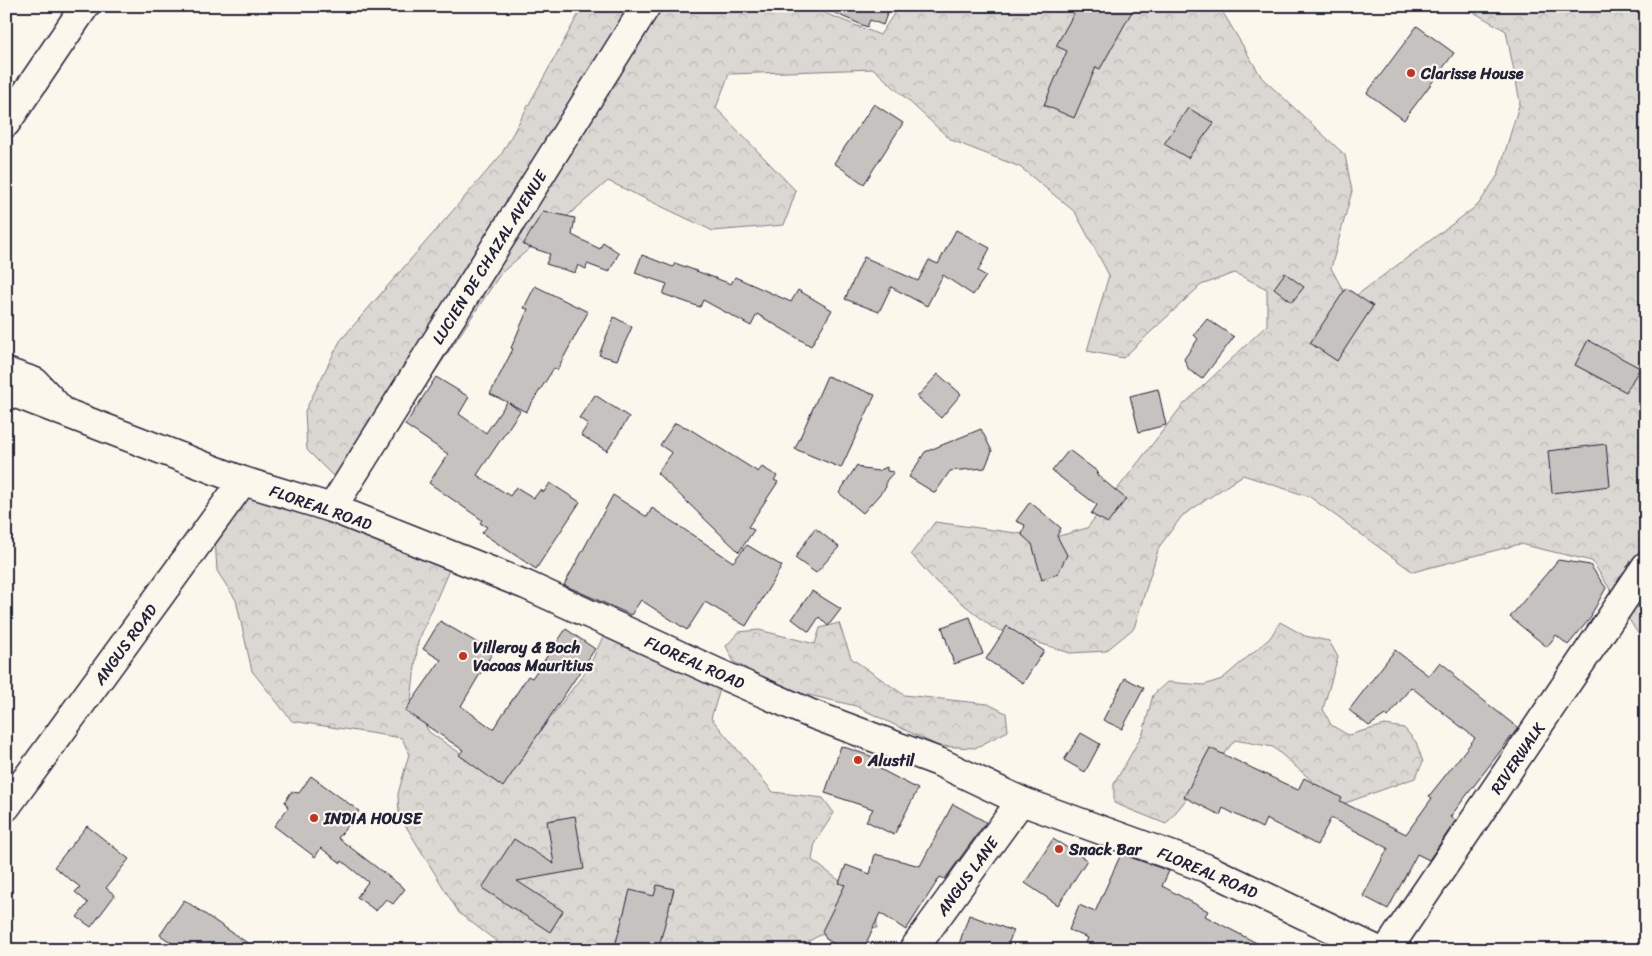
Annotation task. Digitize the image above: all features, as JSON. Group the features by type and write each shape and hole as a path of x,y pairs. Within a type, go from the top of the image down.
{"street":[{"path":"6,123 85,6"},
{"name":"LUCIEN DE CHAZAL AVENUE","path":"332,508 646,6"},
{"path":"6,372 35,382 62,411"},
{"name":"FLOREAL ROAD","path":"6,390 243,481 332,508 526,585 718,674 809,713 939,762 1020,801 1206,868 1377,950"},
{"name":"ANGUS ROAD","path":"6,807 243,481"},
{"name":"RIVERWALK","path":"1387,950 1646,566"},
{"name":"ANGUS LANE","path":"913,950 1020,801"}],"green space":[{"path":"583,6 807,6 880,35 899,6 1219,6 1262,78 1345,155 1352,191 1331,268 1349,301 1478,205 1498,175 1520,102 1506,31 1463,6 1646,6 1646,646 1592,561 1520,544 1413,572 1310,497 1243,475 1182,516 1159,547 1134,628 1106,651 1070,653 993,628 936,582 911,554 935,522 1052,538 1087,528 1182,406 1267,325 1267,289 1235,273 1201,285 1123,358 1087,351 1109,275 1075,212 1020,167 951,140 874,69 729,74 716,108 796,191 784,225 713,231 608,181 501,273 373,465 344,487 307,450 305,411 340,341 501,155"},
{"path":"241,492 332,508 452,563 418,642 411,700 429,732 479,766 517,762 589,667 606,630 721,686 711,718 773,792 823,798 834,813 815,842 812,860 877,909 877,928 820,935 793,950 508,950 459,913 399,815 398,794 409,754 402,738 292,721 252,671 236,600 217,571 214,521"},
{"path":"1280,622 1305,636 1329,641 1338,657 1323,709 1331,725 1348,735 1385,725 1404,728 1416,742 1423,762 1415,778 1340,805 1273,747 1235,740 1166,824 1114,803 1114,784 1143,733 1153,695 1167,682 1204,685 1222,679 1270,638"},
{"path":"839,623 851,658 904,695 988,704 1006,713 1008,731 975,748 938,746 856,706 783,689 734,662 726,646 739,632 759,630 815,644 820,628"}],"building":[{"path":"818,6 890,6 883,25 870,20 867,27"},
{"path":"1078,6 1135,6 1100,69 1096,67 1074,118 1044,105 1067,51 1056,46"},
{"name":"Clarisse House","path":"1417,26 1454,53 1404,120 1367,93"},
{"path":"874,104 903,123 864,184 834,163"},
{"path":"1188,108 1214,123 1188,158 1164,144"},
{"path":"543,211 575,218 572,235 600,249 603,242 619,253 609,272 587,264 586,269 578,265 575,273 546,264 550,254 523,245"},
{"path":"956,230 990,248 978,271 986,276 973,295 943,275 927,306 891,287 879,312 845,299 864,257 918,281 929,260 938,264"},
{"path":"642,255 673,267 675,263 731,284 735,277 791,302 798,290 832,310 811,346 757,314 751,326 703,300 700,307 663,294 667,284 635,273"},
{"path":"1285,273 1304,287 1292,302 1274,288"},
{"path":"535,286 588,312 557,370 554,368 526,412 509,403 520,411 477,475 510,496 516,487 534,498 540,490 544,492 550,483 580,502 536,569 482,533 487,527 480,523 482,520 429,483 448,454 405,425 436,377 469,397 459,414 486,433 507,402 490,394 513,349 511,348 528,309 524,308"},
{"path":"1346,288 1373,306 1337,361 1310,343"},
{"path":"614,317 632,327 617,360 599,355"},
{"path":"1207,319 1234,337 1202,379 1189,370 1184,359 1198,339 1194,335"},
{"path":"1588,340 1640,368 1626,392 1575,365"},
{"path":"938,374 961,394 941,418 917,397"},
{"path":"827,376 875,395 841,468 795,449"},
{"path":"1158,389 1166,425 1139,432 1130,396"},
{"path":"595,395 629,417 607,451 581,435 588,424 579,418"},
{"path":"675,423 688,428 758,472 762,467 777,476 774,480 778,482 748,527 754,530 739,552 657,473 672,453 660,445"},
{"path":"981,429 992,451 985,468 950,471 935,493 909,477 925,452"},
{"path":"1606,444 1610,486 1552,493 1548,451"},
{"path":"1069,450 1098,472 1096,474 1126,499 1108,523 1091,514 1097,505 1052,471"},
{"path":"857,465 863,469 878,471 887,467 887,471 894,472 886,481 886,487 863,513 839,493"},
{"path":"613,495 647,517 652,508 733,562 747,545 782,566 746,626 705,602 687,630 641,600 631,615 564,585"},
{"path":"1030,502 1061,528 1057,536 1067,555 1058,573 1042,580 1032,544 1022,535 1025,525 1016,521"},
{"path":"815,528 839,547 816,573 795,558"},
{"path":"1558,560 1590,565 1606,588 1592,616 1568,645 1556,635 1547,647 1510,617"},
{"path":"812,591 841,609 828,626 819,617 809,632 792,619"},
{"path":"970,617 983,654 954,664 942,627"},
{"path":"440,621 493,652 461,706 493,729 528,676 532,678 566,629 595,649 503,787 459,755 463,750 405,711 441,660 423,649"},
{"path":"1007,626 1044,651 1023,683 986,659"},
{"path":"1395,650 1429,676 1440,662 1455,674 1453,676 1518,728 1450,817 1456,820 1429,860 1417,854 1388,909 1363,896 1388,848 1331,818 1317,845 1266,819 1262,828 1223,808 1220,815 1184,797 1210,748 1298,790 1304,778 1342,798 1340,801 1406,834 1432,798 1429,796 1475,738 1411,687 1388,717 1385,715 1369,726 1349,710"},
{"path":"1125,678 1144,688 1122,729 1103,720"},
{"path":"1081,733 1100,744 1085,772 1064,760"},
{"path":"841,746 882,760 880,769 918,789 894,835 866,821 873,809 825,793"},
{"name":"INDIA HOUSE","path":"311,776 359,811 338,838 405,889 393,904 386,899 376,911 357,897 368,882 342,861 341,863 321,848 315,857 274,826 288,808 285,802 291,792 299,793"},
{"path":"953,804 986,822 945,879 940,877 906,930 880,913 863,950 840,947 826,939 822,931 845,885 839,883 846,865 870,874 875,854 920,866"},
{"path":"575,816 584,869 517,881 563,911 550,932 482,888 514,839 554,864 547,821"},
{"path":"87,826 129,859 106,888 115,895 91,927 77,917 88,903 75,892 80,887 54,867"},
{"path":"1053,839 1087,860 1058,905 1025,883"},
{"path":"1121,854 1169,871 1162,886 1208,911 1205,916 1270,950 1083,950 1088,938 1069,930 1079,905 1095,912"},
{"path":"657,885 674,889 658,950 614,950 630,890 654,896"},
{"path":"184,900 258,950 167,950 172,943 160,935"},
{"path":"969,915 1013,931 1006,950 957,950"}],"place":[{"name":"Clarisse House","path":"1411,73"},
{"name":"Villeroy & Boch Vacoas Mauritius","path":"463,656"},
{"name":"Alustil","path":"858,760"},
{"name":"INDIA HOUSE","path":"314,818"},
{"name":"Snack Bar","path":"1059,849"}]}
